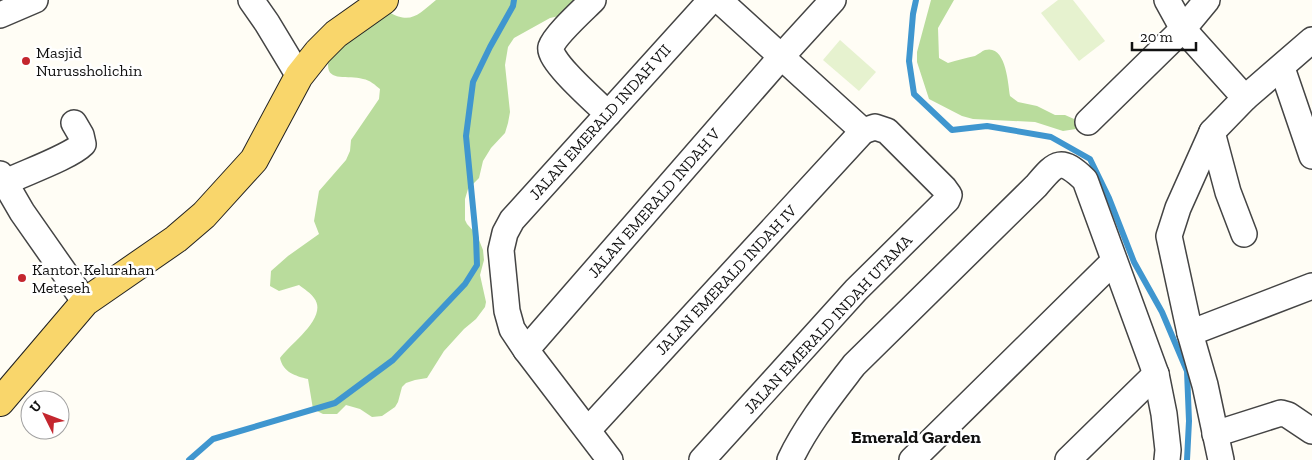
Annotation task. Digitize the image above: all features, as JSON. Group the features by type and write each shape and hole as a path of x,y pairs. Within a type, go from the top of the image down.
{"main road":[{"path":"0,402 85,302 176,239 204,215 254,160 299,76 318,52 336,34 384,0"}],"street":[{"path":"0,14 35,0"},
{"path":"251,0 299,76"},
{"path":"593,0 557,38 551,47 551,54 558,64 608,114"},
{"name":"JALAN EMERALD INDAH VII","path":"526,350 512,329 507,311 501,250 505,233 512,220 711,0"},
{"path":"719,0 863,131"},
{"name":"JALAN EMERALD INDAH V","path":"526,350 781,56 833,0"},
{"path":"1167,0 1183,29 1245,98"},
{"path":"1088,122 1183,29 1207,0"},
{"path":"1221,460 1169,236 1178,208 1212,132 1245,98 1282,68 1312,40"},
{"path":"1282,68 1312,156"},
{"path":"74,123 81,136 83,144 81,146 67,154 3,178 22,212 85,302"},
{"name":"JALAN EMERALD INDAH UTAMA","path":"702,460 856,290 947,200 948,195 944,188 888,131 875,128 863,131"},
{"name":"JALAN EMERALD INDAH IV","path":"588,430 863,131"},
{"path":"1212,132 1228,192 1244,234"},
{"path":"790,460 803,436 854,365 1054,166 1062,165 1072,167 1086,180 1156,374 1164,414 1168,450 1167,460"},
{"path":"912,460 1114,261"},
{"path":"1190,333 1312,286"},
{"path":"526,350 610,460"},
{"path":"1068,460 1156,374"},
{"path":"1214,434 1281,413 1288,415 1312,431"}],"green space":[{"path":"436,0 581,0 559,16 550,18 514,38 508,47 505,65 510,112 508,123 505,133 491,148 483,161 479,178 468,189 465,199 465,220 477,235 483,250 484,260 480,275 486,302 485,307 476,319 444,351 427,378 406,383 402,387 395,407 382,416 372,417 360,409 346,405 337,414 323,414 313,409 308,379 294,375 287,370 280,358 312,322 317,305 313,296 299,285 279,291 270,286 271,271 288,256 319,234 314,221 319,191 346,160 350,151 351,140 379,99 380,89 370,82 332,74 328,64 330,54 389,12 403,18 409,18"},
{"path":"931,0 954,0 938,28 939,58 948,63 975,56 985,50 992,50 1002,58 1007,74 1010,96 1018,102 1037,106 1055,115 1065,115 1074,119 1076,129 1063,131 1035,122 973,119 962,116 929,99 917,62 917,52"},
{"path":"1058,0 1073,0 1105,41 1079,61 1041,13"},
{"path":"840,40 876,72 859,91 823,60"}],"waterway":[{"path":"189,460 213,439 335,403 393,360 465,284 477,265 466,136 473,82 513,6 514,0"},
{"path":"916,0 909,61 914,94 952,130 987,126 1051,137 1090,159 1109,198 1134,262 1162,312 1187,371 1189,421 1187,460"}],"place":[{"name":"Masjid Nurussholichin","path":"26,61"},
{"name":"Kantor Kelurahan Meteseh","path":"22,278"}],"district":[{"name":"Emerald Garden","path":"916,437"}]}
